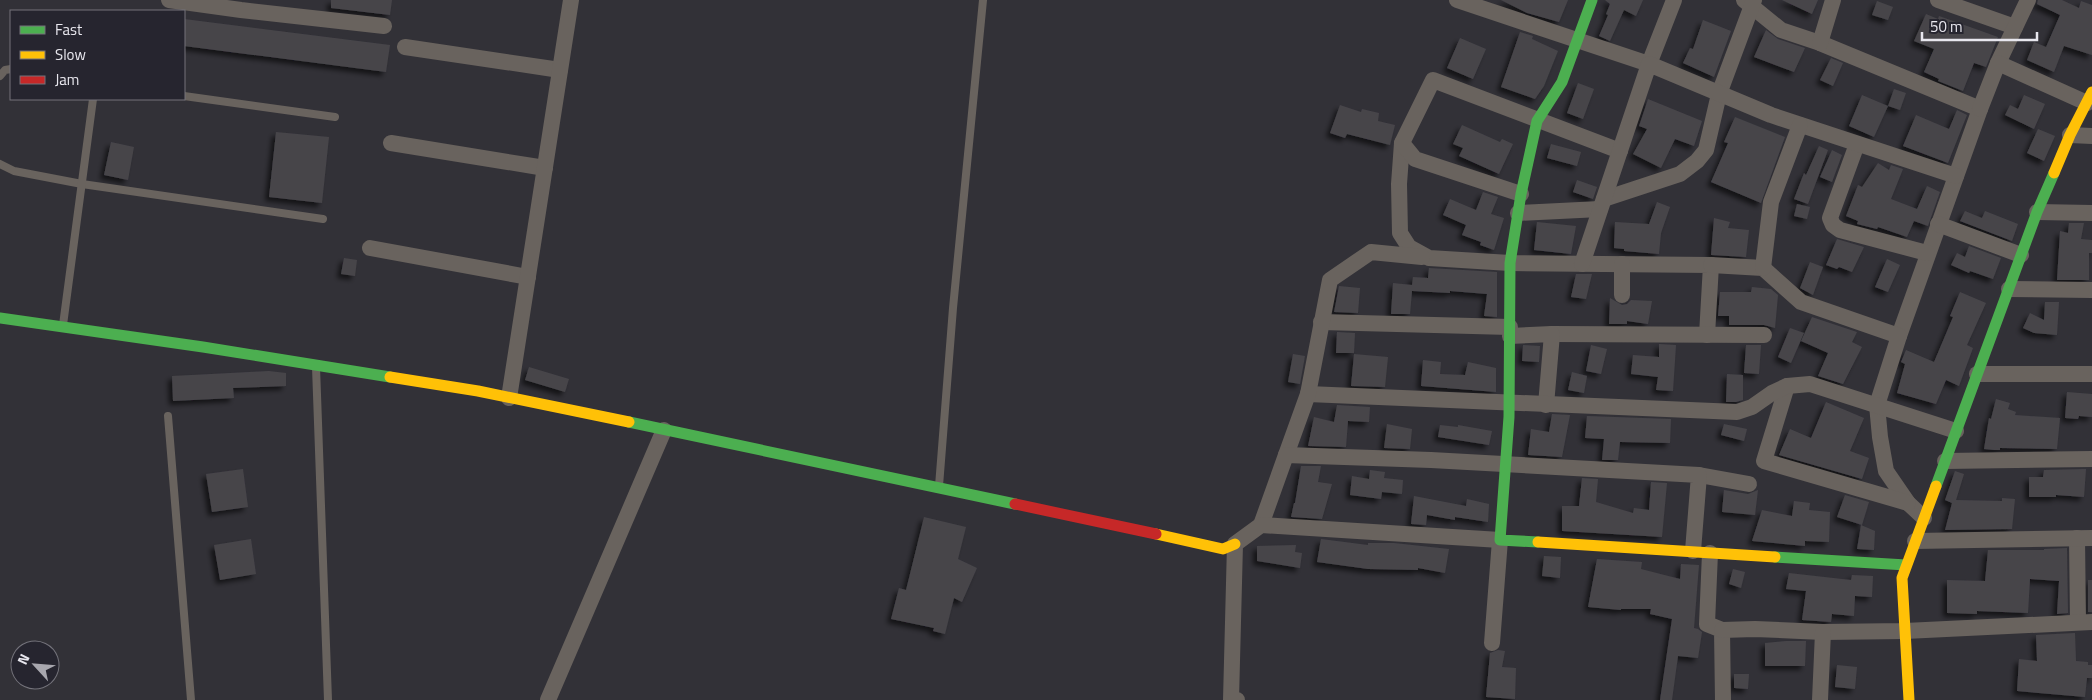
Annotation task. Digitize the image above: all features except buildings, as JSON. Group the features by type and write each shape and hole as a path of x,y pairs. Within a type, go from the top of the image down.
{"street":[{"path":"169,0 384,26"},
{"path":"509,398 571,0"},
{"path":"1457,0 1649,64 1719,94 1800,125 1956,176"},
{"path":"1492,643 1509,404 1510,263 1521,194 1537,121 1562,82 1592,0"},
{"path":"1582,264 1649,64 1674,0"},
{"path":"1820,44 1833,0"},
{"path":"1938,0 2015,27"},
{"path":"1924,518 1908,503 1886,471 1877,405 1927,253 1980,109 1998,63 2028,0"},
{"path":"1518,213 1602,204 1680,174 1697,161 1706,150 1719,94 1750,2 1781,30 1980,109"},
{"path":"405,47 560,70"},
{"path":"1908,700 1902,578 2037,212 2070,135 2089,98 1998,63"},
{"path":"1429,258 1409,247 1400,234 1399,184 1402,143 1433,80 1620,151"},
{"path":"1763,268 1771,202 1800,125"},
{"path":"2070,135 2092,136"},
{"path":"391,143 545,168"},
{"path":"1402,143 1415,159 1521,194"},
{"path":"1857,144 1830,218 1833,225 1840,230 1927,253"},
{"path":"2037,212 2092,213"},
{"path":"1938,224 2021,255"},
{"path":"370,248 528,277"},
{"path":"0,318 316,365 509,398 1223,549 1235,544 1261,525 1308,394 1330,280 1371,252 1510,263 1711,264 1763,268 1800,302 1899,336"},
{"path":"1622,264 1622,295"},
{"path":"1707,334 1711,264"},
{"path":"2009,289 2092,290"},
{"path":"1321,322 1552,334 1764,335"},
{"path":"1546,405 1552,334"},
{"path":"1977,374 2092,374"},
{"path":"1308,394 1509,404 1736,412 1752,406 1787,386 1810,384 1956,431"},
{"path":"1787,386 1764,461 1908,503"},
{"path":"548,700 664,430"},
{"path":"1286,456 1506,464 1699,475 1749,484"},
{"path":"1945,462 2092,459"},
{"path":"1693,552 1699,475"},
{"path":"1261,525 1906,565"},
{"path":"1710,553 1708,624 1722,630 1905,632 2085,621 2085,538 1915,541"},
{"path":"1235,544 1231,700 1237,700"},
{"path":"1722,630 1723,700"},
{"path":"1820,700 1822,632"}],"lane":[{"path":"939,488 954,298 983,0"},
{"path":"0,76 6,70 10,69"},
{"path":"185,96 335,117"},
{"path":"63,327 93,100"},
{"path":"0,164 14,171 82,184 323,219"},
{"path":"316,365 328,700"},
{"path":"168,416 191,700"}],"traffic: fast":[{"path":"1538,542 1500,540 1509,417 1510,263 1521,194 1537,121 1562,82 1592,0"},
{"path":"1936,486 2037,212 2054,173"},
{"path":"0,318 203,347 390,377"},
{"path":"629,422 1015,504"},
{"path":"1775,557 1906,565"}],"traffic: slow":[{"path":"2054,173 2070,135 2092,92"},
{"path":"390,377 478,391 629,422"},
{"path":"1909,700 1902,578 1936,486"},
{"path":"1156,534 1223,549 1235,544"},
{"path":"1538,542 1775,557"}],"traffic: jam":[{"path":"1015,504 1156,534"}]}
